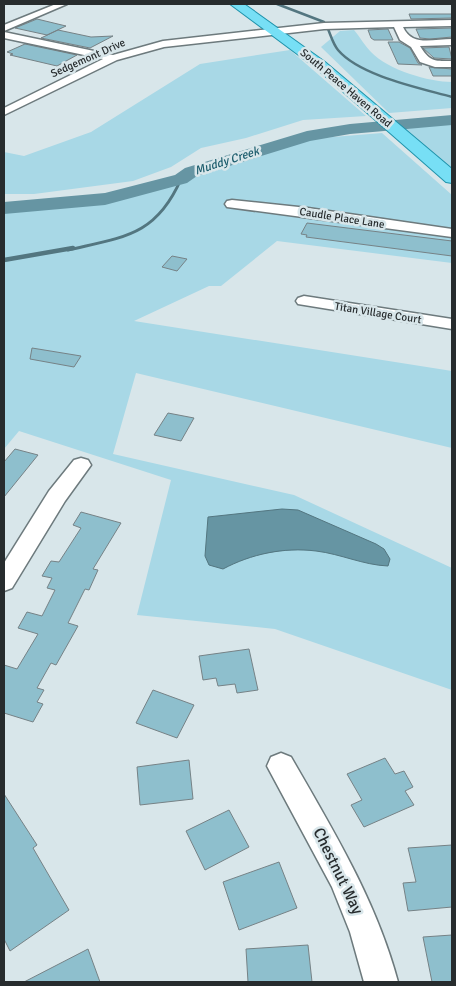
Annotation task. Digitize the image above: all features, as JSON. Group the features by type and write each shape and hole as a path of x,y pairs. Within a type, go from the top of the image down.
{"main road":[{"name":"South Peace Haven Road","path":"236,4 277,31 452,178"}],"street":[{"path":"4,28 64,4"},
{"name":"Sedgemont Drive","path":"4,112 113,58 163,44 329,25 452,23"},
{"path":"398,24 404,38 411,42 426,62 452,64"},
{"path":"4,35 113,58"},
{"path":"411,42 452,42"},
{"name":"Caudle Place Lane","path":"232,204 308,212 452,233"},
{"name":"Titan Village Court","path":"304,301 452,324"},
{"path":"4,582 58,496 81,466"},
{"name":"Chestnut Way","path":"281,766 343,877 366,932 381,982"}],"shaded area":[{"path":"354,30 371,52 388,64 409,74 432,80 452,82 452,108 389,113 321,47 340,31"},
{"path":"290,50 366,116 303,120 246,138 201,148 171,167 133,181 34,194 4,194 4,152 24,156 91,132 200,64"},
{"path":"452,122 452,170 403,128"},
{"path":"382,133 452,195 452,263 277,241 221,286 209,286 134,321 452,371 452,448 136,373 113,454 294,495 452,568 452,690 275,629 137,615 171,480 19,431 4,449 4,213 167,186 308,139"},
{"path":"282,509 298,510 376,544 384,549 390,559 388,566 370,564 325,552 304,550 268,553 245,559 223,569 209,565 205,556 208,517"}],"building":[{"path":"409,14 452,14 452,18 411,19"},
{"path":"37,19 66,26 47,35 15,28"},
{"path":"452,28 452,37 430,39 420,38 416,29"},
{"path":"388,29 393,40 374,40 371,38 368,30"},
{"path":"58,30 91,37 113,36 90,48 41,38"},
{"path":"388,42 399,42 410,48 418,63 422,65 398,64"},
{"path":"25,44 77,55 57,66 10,55 13,54 7,52"},
{"path":"449,47 452,59 434,58 423,48"},
{"path":"429,67 452,69 452,76 433,76"},
{"path":"307,223 452,241 452,256 306,237 307,235 301,234"},
{"path":"172,256 187,259 177,271 162,267"},
{"path":"32,348 81,356 74,367 30,359"},
{"path":"168,413 194,418 181,441 154,435"},
{"path":"15,449 38,455 4,497 4,462"},
{"path":"81,512 121,523 93,569 98,570 89,590 85,589 68,623 78,626 56,665 51,663 37,688 44,690 37,702 43,704 33,722 4,713 4,665 17,669 38,634 18,628 27,612 42,616 55,590 47,588 52,578 42,576 51,561 59,562 81,528 73,525"},
{"path":"249,649 258,690 237,693 235,684 218,686 216,678 203,680 199,656"},
{"path":"153,690 194,705 177,738 136,723"},
{"path":"385,758 395,774 404,771 413,787 405,791 414,805 364,827 351,805 362,800 347,774"},
{"path":"189,760 193,799 140,805 137,767"},
{"path":"4,794 37,845 33,848 69,910 10,951 4,939"},
{"path":"229,810 249,847 205,870 186,831"},
{"path":"452,845 452,907 408,911 403,883 416,882 408,848"},
{"path":"279,862 297,908 239,930 223,882"},
{"path":"452,935 452,982 432,982 423,937"},
{"path":"308,945 312,982 248,982 246,949"},
{"path":"88,949 100,982 24,982"}],"waterway":[{"path":"277,4 324,22"},
{"path":"328,29 333,43 338,50 361,67 391,80 452,97"},
{"name":"Muddy Creek","path":"4,208 105,199 181,179 191,172 307,136 350,129 452,120"},
{"path":"68,250 122,237 149,223 161,212 181,179"},
{"path":"4,260 73,248"}]}
